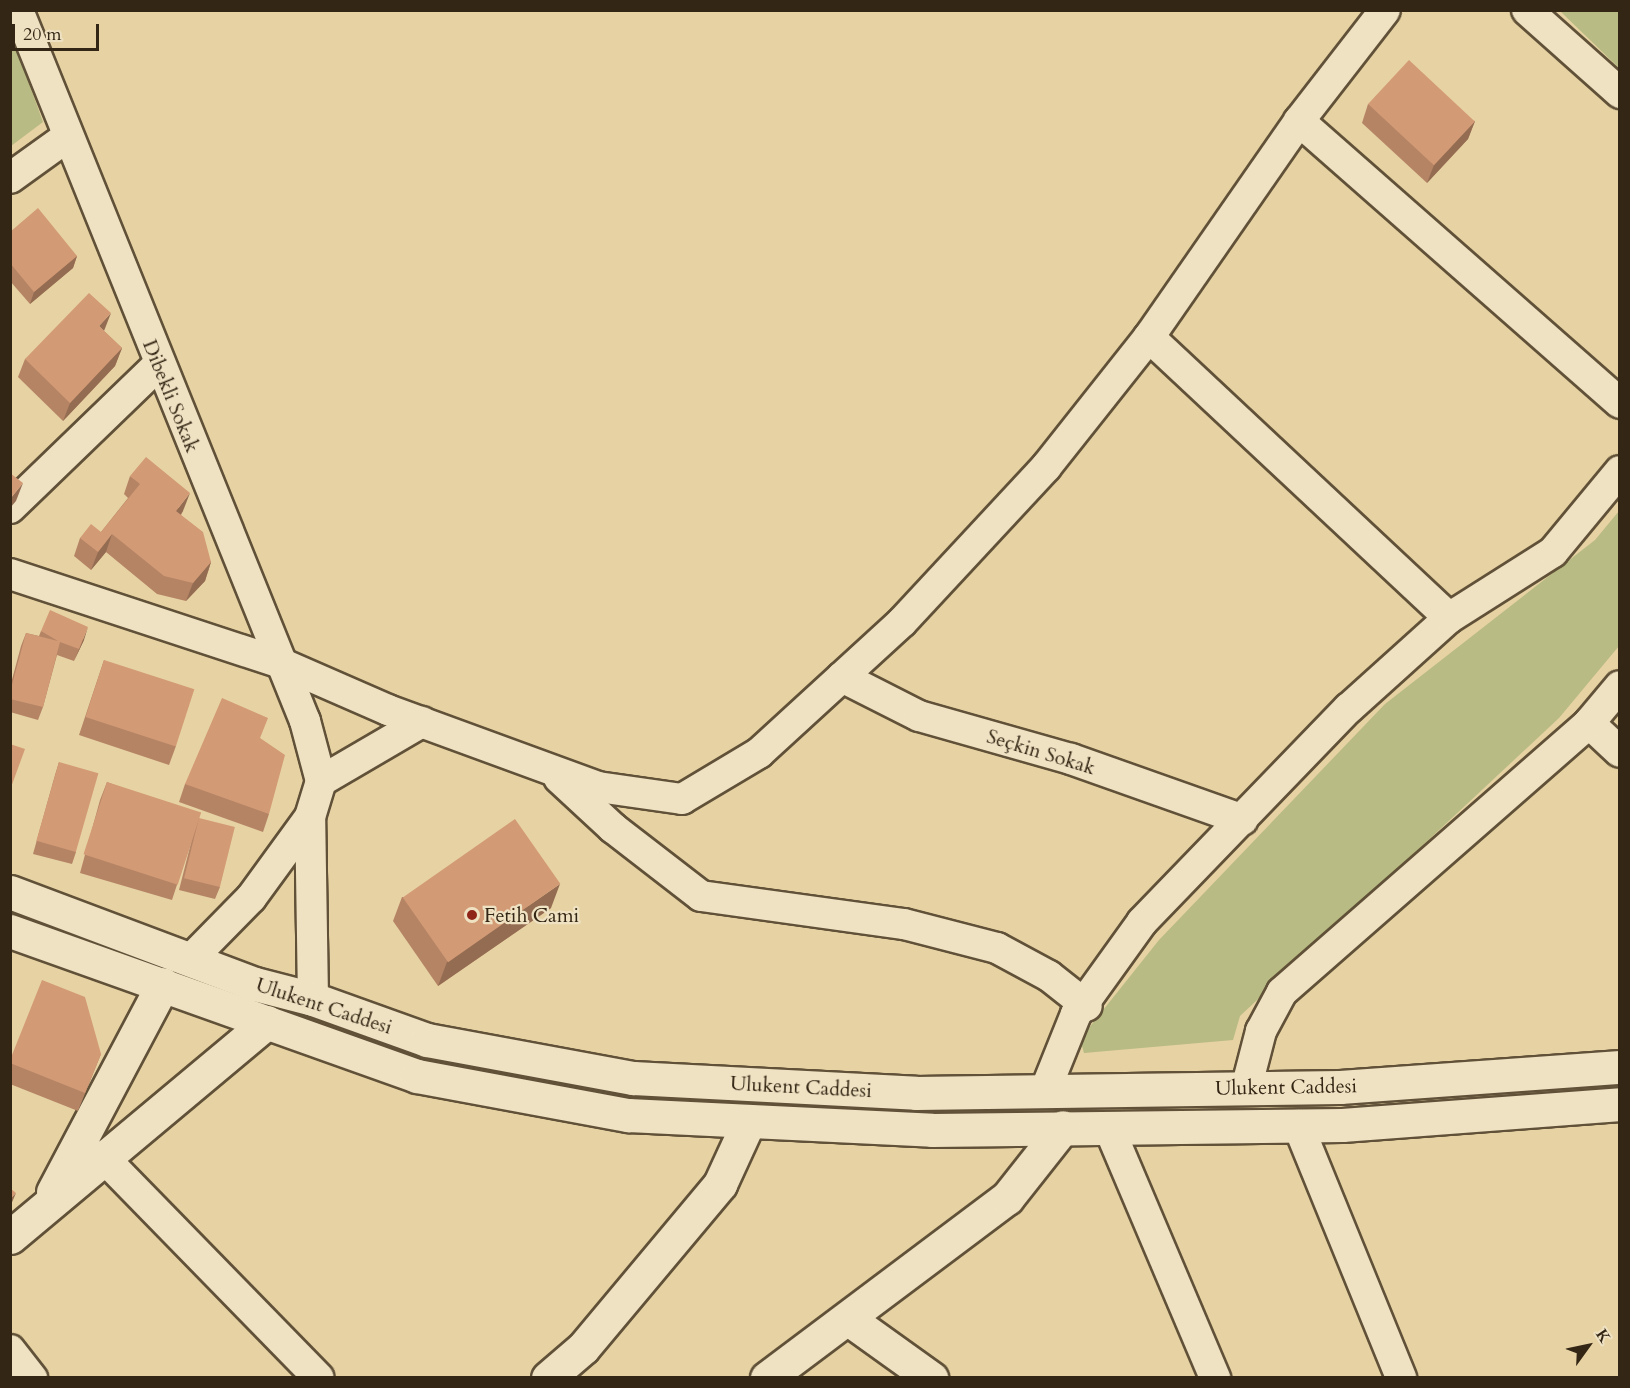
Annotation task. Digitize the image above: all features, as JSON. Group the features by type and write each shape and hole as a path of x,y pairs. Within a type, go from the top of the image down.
{"street":[{"name":"Dibekli Sokak","path":"18,10 158,365 278,662 305,721 321,781"},
{"path":"10,574 278,662 422,722 598,787 682,800 759,753 902,622 1046,467 1149,337 1299,121 1385,10"},
{"path":"1527,10 1620,93"},
{"path":"1299,121 1620,404"},
{"path":"10,177 67,137"},
{"path":"1149,337 1449,618"},
{"path":"10,508 158,365"},
{"path":"1045,1091 1076,1014 1086,1006 1142,922 1349,708 1449,618 1553,552 1620,471"},
{"name":"Seçkin Sokak","path":"842,677 919,716 1071,759 1243,820"},
{"path":"1246,1089 1261,1031 1282,992 1589,723 1620,686"},
{"path":"313,999 310,817 321,781 422,722"},
{"path":"1589,723 1620,752"},
{"path":"550,769 613,828 701,896 904,924 997,948 1049,976 1086,1006"},
{"path":"192,958 251,898 310,817"},
{"name":"Ulukent Caddesi","path":"10,892 192,958 255,984 313,999 427,1041 633,1078 916,1093 1246,1089 1620,1067"},
{"path":"10,931 417,1076 628,1115 916,1130 1063,1126 1109,1128 1299,1125 1620,1104"},
{"path":"49,1203 163,984"},
{"path":"10,1237 102,1156 267,1022"},
{"path":"548,1377 583,1348 720,1184 749,1120"},
{"path":"1299,1125 1401,1377"},
{"path":"768,1377 850,1320 1007,1198 1063,1126"},
{"path":"1109,1128 1215,1377"},
{"path":"102,1156 319,1377"},
{"path":"850,1320 931,1377"},
{"path":"10,1350 32,1377"}],"green space":[{"path":"1560,11 1619,11 1619,68"},
{"path":"11,34 43,122 10,146"},
{"path":"1619,511 1619,646 1559,718 1240,1016 1233,1040 1084,1053 1080,1039 1159,940 1385,704 1595,540"}],"building":[{"path":"1409,60 1475,121 1434,165 1368,104"},
{"path":"38,208 77,256 34,292 10,263 10,232"},
{"path":"89,293 111,313 99,326 122,348 70,403 25,359"},
{"path":"146,457 190,493 176,511 203,532 211,562 193,583 164,576 112,534 98,552 80,538 91,524 101,532 140,484 130,476"},
{"path":"10,473 23,483 10,499"},
{"path":"50,610 88,627 79,649 60,642 43,707 10,699 26,633 58,641 41,631"},
{"path":"104,660 194,689 176,746 85,717"},
{"path":"222,698 268,718 260,738 285,755 269,814 185,784"},
{"path":"10,744 25,749 10,790"},
{"path":"59,762 98,773 76,852 36,841"},
{"path":"107,782 201,813 178,885 84,854"},
{"path":"199,818 235,827 220,887 184,878"},
{"name":"Fetih Cami","path":"515,819 560,884 448,962 403,898"},
{"path":"42,980 85,997 101,1054 85,1093 10,1063"},
{"path":"10,1188 16,1193 10,1199"}],"place":[{"name":"Fetih Cami","path":"472,915"}]}
